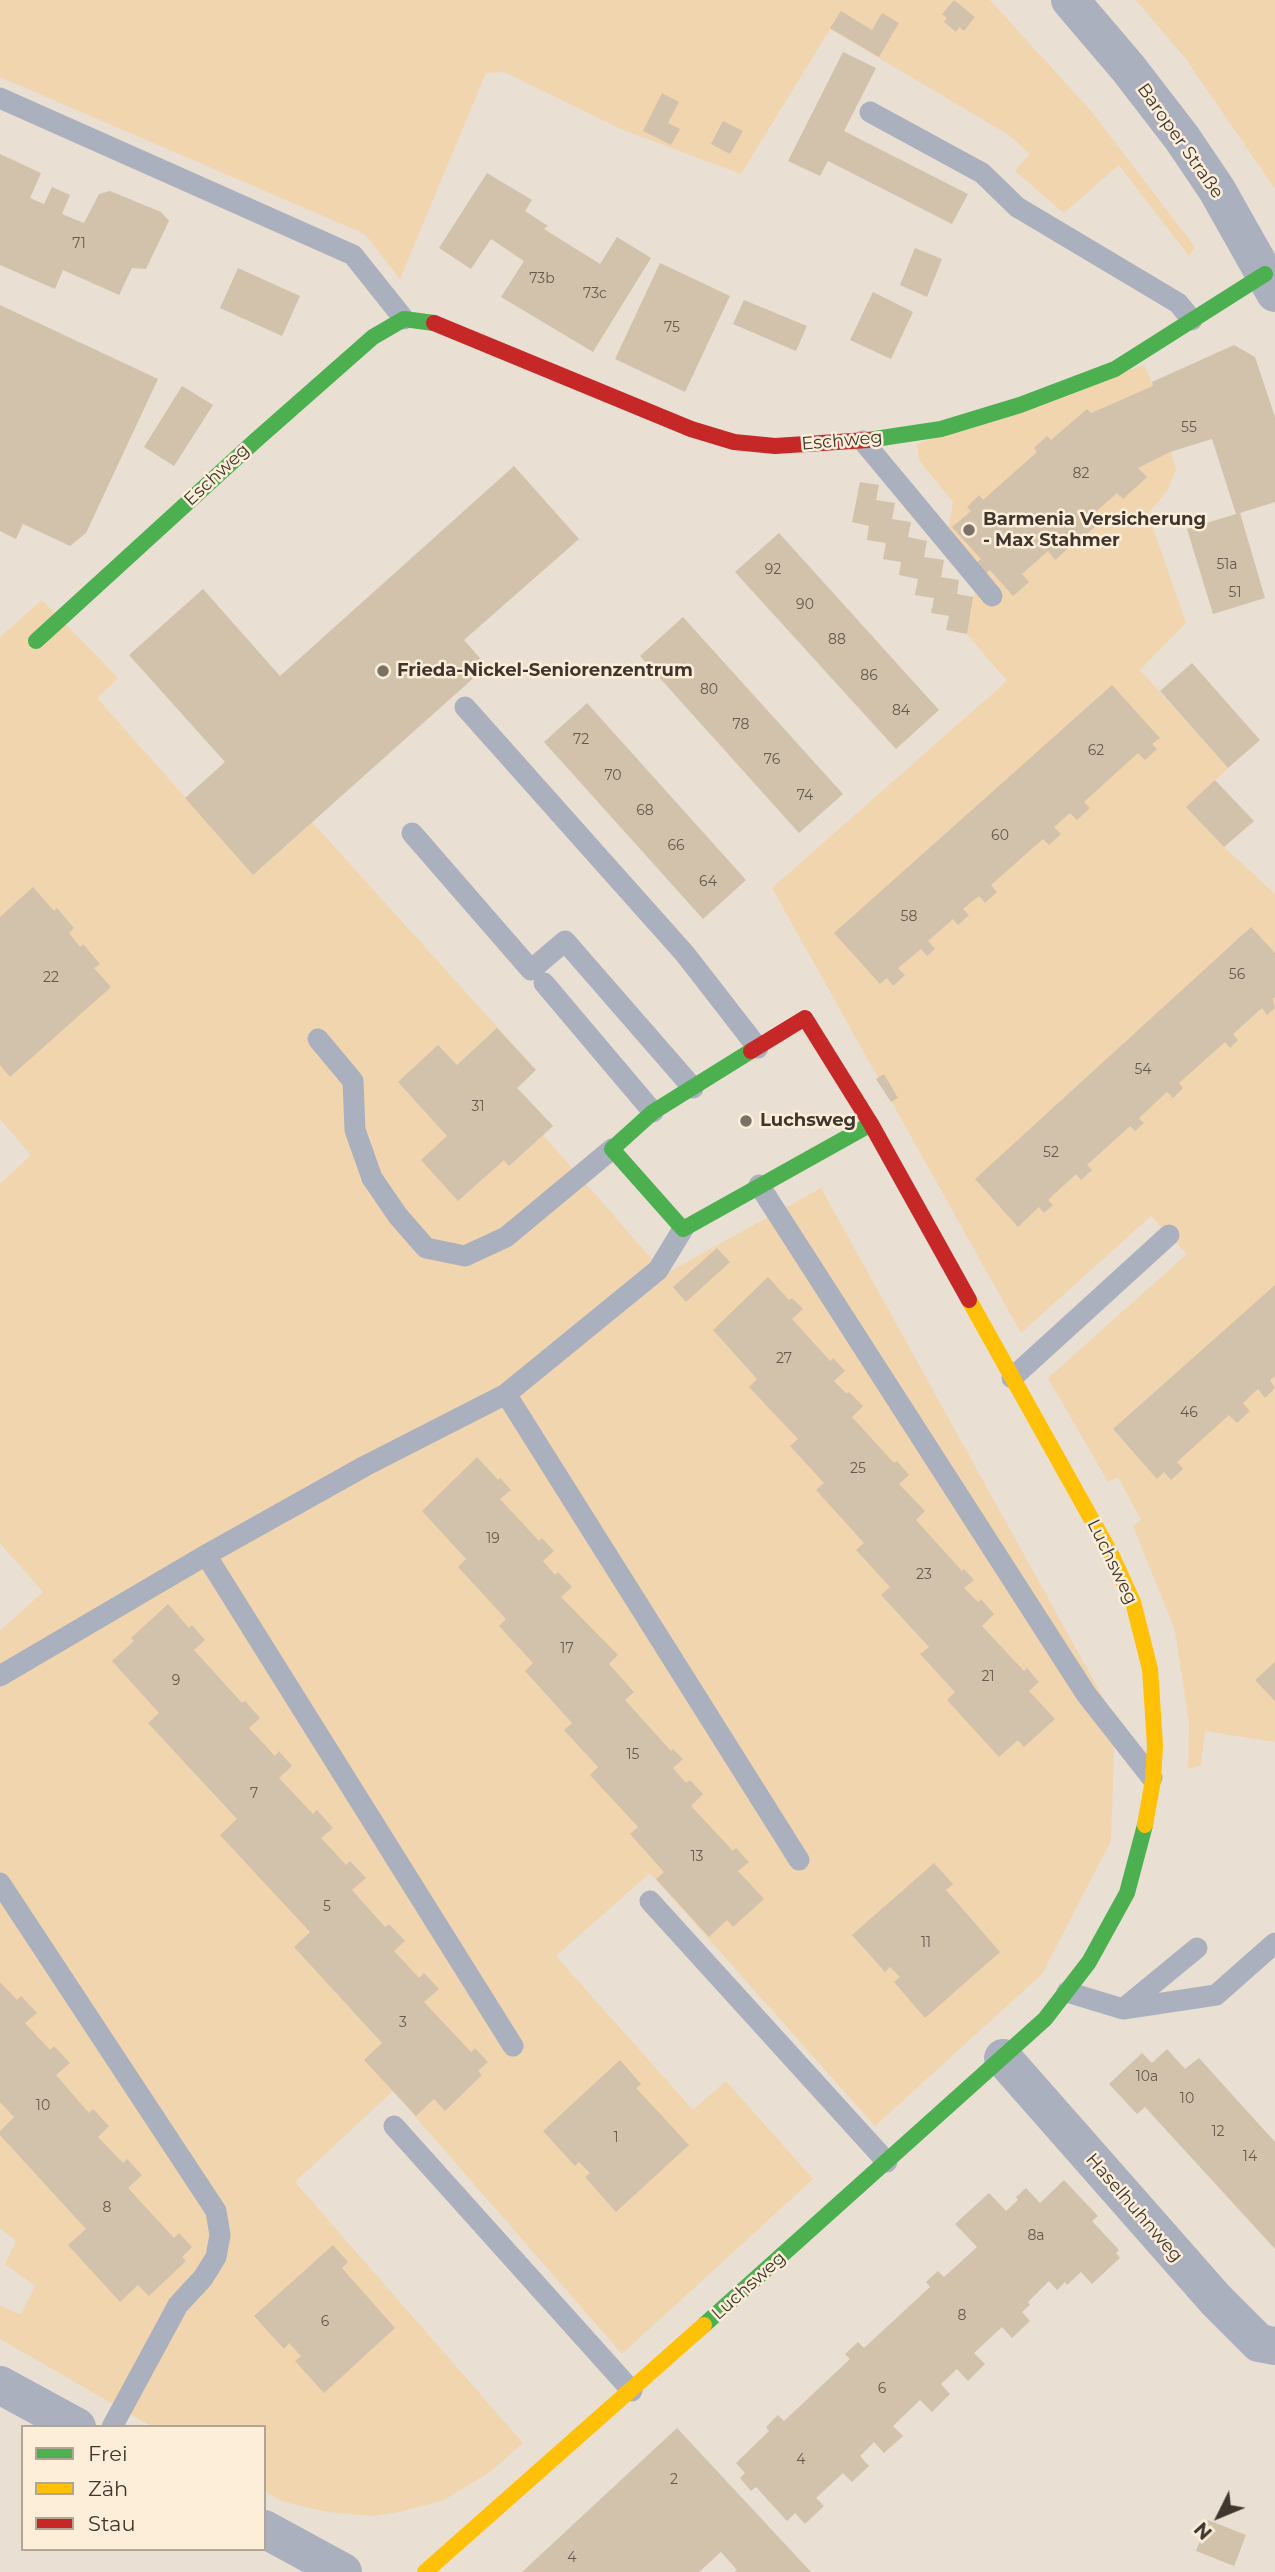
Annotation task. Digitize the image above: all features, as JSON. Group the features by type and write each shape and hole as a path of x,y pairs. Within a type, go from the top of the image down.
{"street":[{"name":"Baroper Straße","path":"1070,0 1128,68 1182,138 1217,190 1270,283"},
{"name":"Eschweg","path":"37,641 264,432 373,337 404,319 437,323 691,429 734,442 775,446 863,441 941,429 1020,405 1115,369 1192,320 1270,283"},
{"name":"Luchsweg","path":"425,2572 632,2391 1045,2019 1089,1962 1127,1893 1143,1840 1153,1780 1155,1745 1150,1669 1133,1602 1111,1554 871,1124 805,1018 653,1112 612,1149"},
{"path":"612,1149 683,1228 871,1124"},
{"name":"Haselhuhnweg","path":"1003,2057 1216,2300 1259,2343 1275,2346"},
{"path":"0,2385 73,2425"},
{"path":"266,2530 343,2572"}],"lane":[{"path":"0,98 353,255 404,319"},
{"path":"870,112 982,173 1017,207 1178,303 1192,320"},
{"path":"863,441 992,596"},
{"path":"465,707 685,954 758,1048"},
{"path":"412,833 531,970 565,941 693,1088"},
{"path":"544,983 653,1112"},
{"path":"318,1039 353,1081 355,1130 372,1178 398,1216 426,1248 465,1256 506,1237 612,1149"},
{"path":"759,1185 1086,1695 1153,1780"},
{"path":"0,1676 206,1555 365,1466 506,1394 658,1270 683,1228"},
{"path":"1012,1378 1169,1235"},
{"path":"506,1394 799,1860"},
{"path":"206,1555 513,2046"},
{"path":"0,1882 216,2211 220,2235 216,2258 203,2278 178,2305 113,2425"},
{"path":"650,1902 887,2162"},
{"path":"1067,1992 1123,2009 1216,1995 1275,1943"},
{"path":"1123,2009 1197,1948"},
{"path":"394,2126 632,2391"}],"shaded area":[{"path":"0,0 990,0 1091,111 1195,247 1189,256 1119,165 1064,213 1015,171 1030,154 1009,135 830,29 741,174 621,129 504,72 486,73 400,279 365,234 0,77"},
{"path":"1136,0 1275,0 1275,189 1186,59"},
{"path":"1144,365 1153,386 1176,470 1167,491 1148,514 1186,623 1140,670 1228,768 1187,807 1224,847 1275,894 1275,1742 1205,1731 1201,1765 1188,1769 1189,1724 1175,1630 1133,1526 1141,1520 1118,1477 1108,1482 1048,1378 1187,1254 1151,1216 1021,1333 772,888 1007,681 967,634 973,597 984,575 949,527 953,502 919,460 917,444"},
{"path":"42,600 118,678 97,698 253,874 312,822 536,1070 518,1088 553,1126 543,1135 665,1274 821,1188 1115,1719 1111,1841 1042,1974 875,2126 650,1873 556,1956 693,2110 726,2081 813,2179 622,2354 393,2091 295,2182 523,2443 490,2472 444,2500 399,2512 372,2516 328,2512 284,2502 266,2492 266,2425 150,2425 0,2339 0,2305 21,2315 35,2286 5,2264 16,2241 0,2228 0,1631 43,1592 0,1543 0,1184 31,1155 0,1119 0,637"}],"building":[{"path":"954,0 975,17 964,31 959,27 956,32 944,22 947,18 942,14"},
{"path":"841,11 872,30 882,13 899,23 879,57 830,28"},
{"path":"843,52 876,68 844,131 968,194 952,224 828,161 820,176 788,161"},
{"path":"662,93 679,102 668,123 680,129 671,145 643,131"},
{"path":"723,121 743,131 730,154 711,144"},
{"path":"0,154 41,173 30,198 44,204 52,187 70,195 62,214 84,223 99,194 110,191 161,212 169,221 146,269 132,268 119,295 63,270 55,289 0,265"},
{"path":"487,173 532,200 525,211 548,226 544,229 600,264 617,237 651,258 593,352 501,297 524,261 491,239 471,269 439,248"},
{"path":"915,248 942,259 927,297 900,285"},
{"path":"660,263 730,296 685,392 615,359"},
{"path":"238,268 300,296 282,336 220,308"},
{"path":"873,292 913,312 891,359 850,340"},
{"path":"744,300 807,326 796,351 733,324"},
{"path":"0,305 158,379 86,533 70,546 23,524 16,539 0,531"},
{"path":"1234,345 1255,357 1275,417 1275,502 1240,513 1265,598 1213,614 1187,529 1236,514 1212,439 1170,452 1138,468 1147,477 1123,499 1117,493 1090,517 1097,525 1080,540 1071,531 1065,536 1073,544 1055,560 1048,551 1022,574 1029,582 1013,596 990,570 984,575 975,564 981,559 952,527 971,511 967,507 979,495 983,500 1037,452 1034,448 1047,436 1051,440 1087,409 1091,413 1153,386 1152,382"},
{"path":"182,386 213,405 174,466 144,447"},
{"name":"Frieda-Nickel-Seniorenzentrum","path":"514,466 579,539 464,640 487,666 253,875 185,798 225,762 129,655 203,589 280,676"},
{"path":"860,482 879,485 876,500 895,503 892,519 911,522 908,537 927,541 924,557 944,560 941,577 959,580 957,594 973,597 967,634 946,630 949,616 931,613 934,598 915,595 918,579 899,575 901,562 883,559 886,543 867,540 869,526 852,522"},
{"path":"779,533 939,710 896,749 735,572"},
{"path":"683,617 843,794 799,833 640,656"},
{"path":"1192,663 1260,740 1228,768 1160,691"},
{"path":"1112,685 1160,738 1152,744 1157,749 1145,760 1138,753 1084,802 1090,808 1077,820 1070,813 1054,827 1061,834 1049,845 1043,839 991,885 997,892 985,903 979,896 963,909 969,915 958,925 953,919 928,941 935,949 927,956 921,949 898,968 905,975 893,986 887,978 880,984 834,933"},
{"path":"587,703 746,880 703,919 544,742"},
{"path":"1215,780 1254,821 1224,847 1186,807"},
{"path":"33,887 54,911 57,908 74,928 69,933 80,947 83,944 100,964 94,968 111,987 10,1077 0,1065 0,917"},
{"path":"1251,927 1275,953 1275,1008 1267,1015 1262,1008 1233,1034 1238,1040 1230,1048 1225,1042 1179,1083 1183,1088 1173,1098 1167,1092 1139,1118 1144,1123 1135,1131 1130,1126 1087,1165 1092,1170 1081,1180 1076,1174 1048,1200 1053,1205 1044,1213 1039,1207 1018,1227 975,1179"},
{"path":"497,1028 536,1070 517,1088 553,1126 509,1166 504,1160 458,1201 421,1160 447,1136 398,1082 438,1045 457,1065"},
{"path":"884,1074 898,1098 891,1102 876,1079"},
{"path":"717,1248 730,1262 686,1302 673,1287"},
{"path":"768,1277 789,1300 792,1298 803,1309 792,1319 830,1361 833,1358 845,1371 834,1381 863,1406 852,1417 894,1463 897,1461 909,1475 899,1484 925,1511 916,1520 962,1571 964,1569 974,1580 964,1588 978,1602 981,1599 994,1614 982,1626 1024,1671 1027,1668 1039,1682 1029,1691 1055,1719 1024,1747 1018,1740 999,1757 947,1700 955,1692 920,1654 929,1647 881,1595 890,1587 856,1550 864,1543 816,1490 824,1483 790,1446 798,1439 749,1387 757,1379 713,1330"},
{"path":"1275,1285 1275,1376 1270,1380 1275,1388 1265,1398 1258,1389 1243,1403 1250,1411 1237,1423 1229,1415 1177,1462 1183,1469 1171,1480 1164,1472 1157,1479 1113,1429"},
{"path":"477,1457 511,1490 500,1499 539,1541 542,1538 554,1551 543,1561 555,1575 558,1572 572,1587 561,1597 618,1655 609,1664 634,1692 625,1700 671,1751 673,1749 683,1759 673,1768 686,1783 690,1780 703,1794 691,1806 733,1851 736,1848 749,1862 738,1871 764,1899 733,1927 727,1920 709,1937 656,1879 664,1872 630,1834 638,1827 590,1775 598,1767 564,1730 572,1723 525,1671 533,1663 499,1626 506,1619 458,1567 466,1559 422,1511"},
{"path":"168,1604 189,1628 192,1625 205,1640 194,1650 242,1703 245,1701 260,1718 249,1728 275,1756 279,1751 292,1766 279,1778 313,1814 317,1810 333,1828 321,1838 346,1865 350,1861 366,1878 352,1890 385,1927 389,1924 405,1941 394,1951 419,1978 424,1973 439,1989 424,2002 471,2052 475,2048 488,2062 478,2071 482,2075 445,2111 434,2099 416,2116 364,2060 382,2043 294,1947 310,1932 220,1835 237,1819 148,1723 159,1713 112,1661 134,1641 131,1638"},
{"path":"1275,1662 1275,1701 1255,1680"},
{"path":"934,1863 953,1884 946,1890 1000,1952 925,2018 894,1982 900,1977 890,1967 885,1972 852,1935"},
{"path":"0,1982 17,2000 21,1996 37,2013 25,2023 50,2050 54,2046 70,2063 56,2075 89,2113 93,2109 109,2126 98,2137 123,2163 127,2159 142,2175 128,2188 174,2238 179,2233 192,2247 182,2257 186,2261 149,2296 138,2285 120,2302 68,2245 86,2229 0,2135 0,2131 14,2117 0,2102"},
{"path":"1167,2049 1185,2069 1199,2058 1275,2142 1275,2249 1145,2107 1137,2114 1109,2084 1142,2053 1152,2063"},
{"path":"620,2060 641,2084 636,2088 689,2145 616,2212 585,2177 590,2173 579,2162 575,2166 543,2131"},
{"path":"1064,2180 1098,2216 1092,2221 1119,2250 1116,2253 1120,2258 1092,2284 1081,2272 1057,2290 1049,2281 1022,2312 1030,2321 1012,2338 1002,2327 974,2353 985,2364 968,2381 957,2369 941,2384 950,2394 932,2412 920,2400 893,2426 903,2436 884,2453 874,2442 860,2456 869,2466 852,2482 843,2473 816,2498 824,2506 805,2524 795,2513 787,2521 756,2487 751,2491 740,2478 745,2473 736,2463 769,2431 766,2427 778,2415 784,2421 850,2359 845,2354 858,2342 864,2348 930,2287 926,2282 938,2271 944,2277 977,2247 955,2224 989,2193 1006,2211 1026,2188 1040,2203"},
{"path":"333,2245 348,2262 342,2268 395,2328 324,2393 295,2361 301,2356 289,2343 284,2349 254,2316"},
{"path":"677,2428 811,2572 734,2572 737,2570 721,2552 699,2572 522,2572"},
{"path":"1208,2520 1246,2535 1234,2566 1196,2551"}],"traffic: fast":[{"path":"868,440 941,429 1020,405 1115,369 1265,274"},
{"path":"36,641 373,337 404,319 434,323"},
{"path":"751,1051 653,1112 612,1149 683,1229 871,1124"},
{"path":"704,2325 1045,2019 1089,1962 1127,1893 1145,1825"}],"traffic: slow":[{"path":"969,1300 1111,1554 1133,1602 1150,1669 1155,1745 1153,1780 1145,1825"},
{"path":"425,2572 704,2325"}],"traffic: jam":[{"path":"434,323 691,429 734,442 775,446 868,440"},
{"path":"751,1051 805,1018 871,1124 969,1300"}],"place":[{"name":"Barmenia Versicherung - Max Stahmer","path":"969,530"},
{"name":"Frieda-Nickel-Seniorenzentrum","path":"383,671"},
{"name":"Luchsweg","path":"746,1121"}]}
